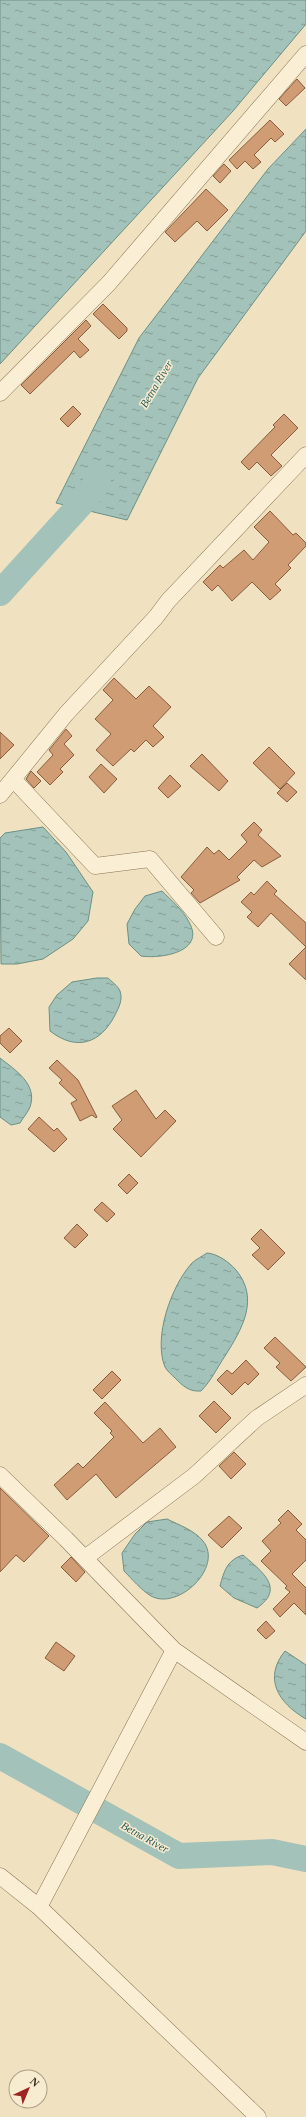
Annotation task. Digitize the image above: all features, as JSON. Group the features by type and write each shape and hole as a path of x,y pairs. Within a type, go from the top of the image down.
{"street":[{"path":"0,393 109,283 306,54"},
{"path":"0,795 66,714 156,617 168,601 306,456"},
{"path":"13,779 95,866 150,858 216,937"},
{"path":"85,1558 194,1476 256,1418 306,1384"},
{"path":"0,1475 85,1558 174,1650 306,1742"},
{"path":"39,1907 174,1650"},
{"path":"0,1876 39,1907 258,2117"}],"water":[{"path":"0,0 306,0 306,24 233,111 0,364"},
{"path":"306,129 306,231 198,378 127,520 56,503 139,338 268,169"},
{"path":"43,827 66,852 93,892 88,921 73,939 43,959 17,964 1,964 0,838 5,833"},
{"path":"162,891 184,913 193,932 191,940 187,947 179,951 159,956 141,956 129,944 127,924 135,909 145,896"},
{"path":"97,978 108,978 118,987 121,994 118,1009 109,1025 103,1032 95,1038 79,1043 60,1037 50,1031 49,1007 57,995 72,982"},
{"path":"0,1058 24,1078 31,1091 32,1099 30,1107 20,1123 11,1125 0,1117"},
{"path":"207,1253 223,1259 236,1270 243,1281 247,1292 248,1303 242,1325 214,1374 201,1391 193,1391 184,1386 165,1367 161,1342 166,1313 177,1285 192,1263"},
{"path":"167,1519 191,1531 203,1541 208,1551 208,1563 203,1574 195,1584 185,1592 173,1597 162,1599 147,1594 124,1571 122,1553 135,1534 147,1522"},
{"path":"243,1555 263,1574 268,1580 270,1587 270,1594 257,1608 234,1598 220,1586 227,1567 233,1560"},
{"path":"285,1651 306,1665 306,1719 296,1713 281,1698 277,1689 275,1671 278,1661"}],"building":[{"path":"297,79 305,88 286,106 279,99"},
{"path":"270,120 284,134 275,142 271,138 254,155 261,162 253,169 245,161 237,169 229,160"},
{"path":"224,164 231,171 220,183 213,176"},
{"path":"206,189 228,210 207,231 197,221 175,242 165,232"},
{"path":"103,304 127,328 127,331 119,339 93,314"},
{"path":"86,320 91,326 78,339 89,350 80,358 74,351 30,394 21,385"},
{"path":"73,406 81,414 68,427 60,419"},
{"path":"284,414 298,428 271,455 282,466 271,476 257,462 249,470 241,462 275,427 273,425"},
{"path":"270,511 293,535 296,533 306,543 306,546 288,565 291,568 275,584 281,590 270,600 252,582 232,601 218,585 212,591 203,582 220,565 223,568 244,550 253,560 269,542 254,527"},
{"path":"114,678 136,699 149,686 171,707 153,726 164,737 153,747 146,740 134,752 131,749 113,766 96,750 111,734 95,719 113,700 103,690"},
{"path":"66,729 72,736 64,744 74,755 60,769 63,772 50,785 37,772 53,755 49,750"},
{"path":"0,732 14,745 0,759"},
{"path":"269,747 295,773 280,789 253,763"},
{"path":"202,754 228,781 219,791 190,766"},
{"path":"101,764 117,779 104,793 89,777"},
{"path":"31,771 41,781 34,788 26,779"},
{"path":"170,775 181,786 168,798 158,788"},
{"path":"287,783 297,792 287,802 277,793"},
{"path":"254,822 262,830 258,835 281,856 262,867 254,860 237,877 240,880 200,903 191,893 194,890 181,877 207,847 214,854 219,850 229,860 247,842 241,835"},
{"path":"267,881 277,891 274,894 306,923 306,947 271,913 258,927 247,917 252,912 241,902 251,892 254,895"},
{"path":"306,947 306,980 289,964"},
{"path":"9,1028 22,1041 10,1053 0,1043 0,1036"},
{"path":"57,1060 78,1080 97,1117 96,1118 92,1115 80,1121 71,1103 77,1100 59,1083 62,1080 49,1068"},
{"path":"136,1090 156,1119 165,1110 176,1121 141,1157 113,1129 122,1120 112,1106"},
{"path":"39,1117 54,1131 57,1128 67,1139 54,1152 28,1129"},
{"path":"129,1174 138,1183 127,1194 118,1185"},
{"path":"102,1202 115,1214 107,1222 94,1210"},
{"path":"77,1224 88,1235 75,1248 64,1238"},
{"path":"261,1229 285,1253 268,1270 252,1255 260,1248 251,1239"},
{"path":"275,1337 306,1367 291,1381 276,1367 280,1363 264,1348"},
{"path":"246,1360 259,1374 248,1385 245,1382 232,1395 217,1380 227,1370 232,1374"},
{"path":"112,1371 121,1380 102,1399 93,1390"},
{"path":"214,1401 231,1418 216,1433 199,1416"},
{"path":"105,1402 143,1443 160,1428 176,1447 116,1498 96,1474 67,1500 54,1485 78,1463 83,1468 114,1437 110,1433 112,1431 94,1413"},
{"path":"234,1452 246,1464 231,1479 219,1466"},
{"path":"0,1488 49,1536 24,1562 16,1555 0,1572"},
{"path":"288,1510 302,1524 296,1530 306,1540 306,1560 292,1574 306,1588 306,1615 294,1603 280,1617 273,1609 290,1592 285,1588 287,1586 261,1561 271,1551 262,1541 281,1523 278,1520"},
{"path":"229,1516 242,1528 222,1548 208,1535"},
{"path":"71,1557 85,1572 76,1582 61,1567"},
{"path":"266,1621 275,1631 266,1639 257,1630"},
{"path":"56,1642 75,1656 64,1671 45,1658"}],"waterway":[{"name":"Betna River","path":"0,593 89,495 98,479"},
{"name":"Betna River","path":"0,1756 179,1856 272,1852 306,1859"}]}
